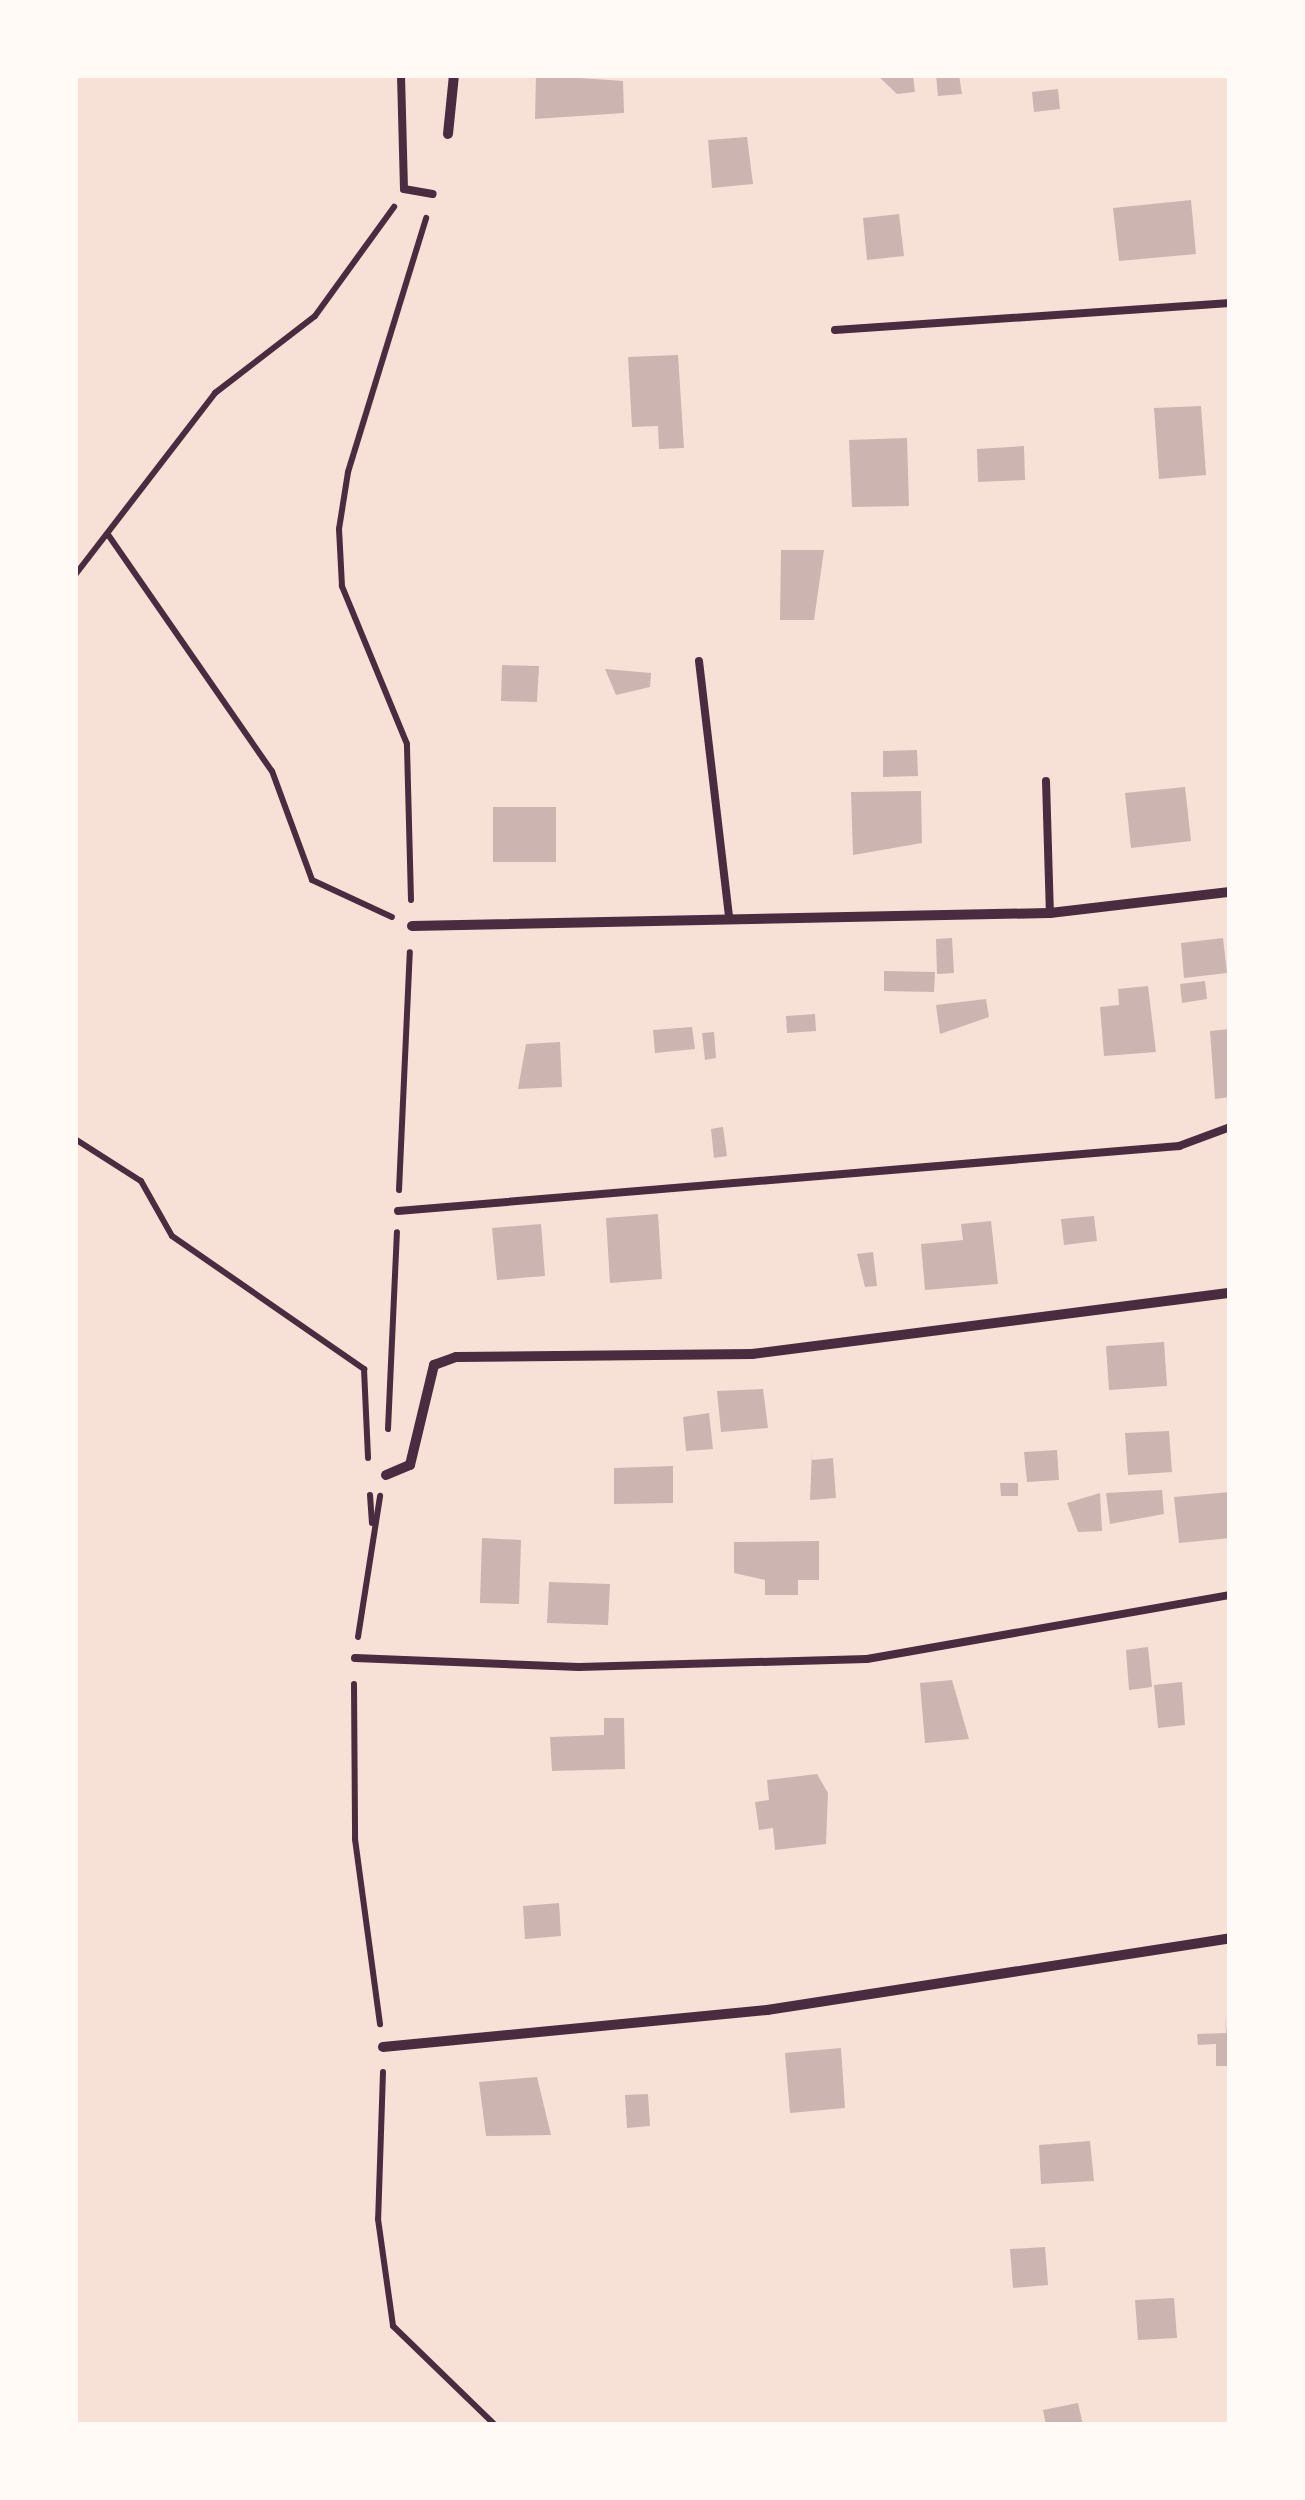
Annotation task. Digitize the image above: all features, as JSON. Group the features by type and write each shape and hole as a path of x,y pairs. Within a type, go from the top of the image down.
{"street":[{"path":"448,134 454,75"},
{"path":"412,926 1050,913 1230,892"},
{"path":"386,1476 410,1465 434,1365 456,1357 752,1354 1230,1293"},
{"path":"383,2047 767,2010 1230,1938"}],"lane":[{"path":"400,75 404,189 434,194"},
{"path":"835,330 1230,303"},
{"path":"699,661 729,918"},
{"path":"1046,782 1050,913"},
{"path":"398,1211 1179,1146 1230,1127"},
{"path":"355,1658 578,1667 867,1660 1230,1595"}],"path":[{"path":"75,575 110,536 215,393 315,316 404,189"},
{"path":"434,194 348,472 340,529 342,586 407,744 412,926 386,1476 372,1529 355,1658 352,1794 383,2047 378,2220 393,2326 495,2425"},
{"path":"110,536 272,771 312,880 412,926"},
{"path":"75,1139 141,1181 172,1236 364,1369 372,1529"}],"building":[{"path":"536,75 623,81 624,113 535,119"},
{"path":"877,75 913,75 915,92 897,94"},
{"path":"936,75 959,75 962,94 938,96"},
{"path":"1058,89 1060,109 1034,112 1032,92"},
{"path":"747,137 753,184 712,188 708,140"},
{"path":"1191,200 1196,254 1119,261 1113,208"},
{"path":"899,214 904,256 867,260 863,218"},
{"path":"678,355 684,448 659,449 658,426 632,427 628,357"},
{"path":"1201,406 1206,475 1159,479 1154,408"},
{"path":"907,438 909,506 852,507 849,440"},
{"path":"1024,446 1025,480 978,482 977,449"},
{"path":"781,550 824,550 814,620 780,620"},
{"path":"502,665 539,666 537,702 501,701"},
{"path":"605,669 651,673 650,687 616,695"},
{"path":"917,750 918,776 883,777 883,751"},
{"path":"1185,787 1191,841 1131,848 1125,793"},
{"path":"921,791 922,843 853,855 851,792"},
{"path":"493,807 556,807 556,862 493,862"},
{"path":"952,938 954,973 937,974 936,939"},
{"path":"1223,938 1227,973 1184,978 1181,943"},
{"path":"884,971 935,972 934,992 884,991"},
{"path":"1205,981 1207,999 1182,1003 1180,984"},
{"path":"1148,986 1156,1052 1104,1056 1100,1007 1119,1005 1118,989"},
{"path":"986,999 989,1017 940,1034 936,1005"},
{"path":"815,1014 816,1031 787,1033 786,1016"},
{"path":"692,1027 695,1049 655,1053 653,1030"},
{"path":"1230,1029 1230,1097 1215,1099 1210,1031"},
{"path":"714,1032 716,1058 705,1060 702,1033"},
{"path":"560,1042 562,1087 518,1089 526,1044"},
{"path":"723,1127 727,1156 714,1158 711,1129"},
{"path":"658,1214 662,1279 610,1283 606,1218"},
{"path":"1094,1216 1097,1241 1064,1245 1061,1219"},
{"path":"991,1221 998,1284 925,1290 921,1244 963,1240 961,1224"},
{"path":"541,1224 545,1276 497,1280 492,1228"},
{"path":"873,1252 877,1286 865,1287 857,1254"},
{"path":"1164,1342 1167,1386 1109,1390 1106,1346"},
{"path":"763,1389 768,1428 721,1432 717,1391"},
{"path":"709,1413 713,1449 686,1451 683,1417"},
{"path":"1169,1431 1172,1472 1128,1475 1125,1433"},
{"path":"1057,1450 1059,1480 1027,1482 1024,1452"},
{"path":"812,1451 812,1460 833,1458 836,1498 810,1500"},
{"path":"673,1466 673,1503 614,1504 614,1468"},
{"path":"1000,1483 1018,1483 1018,1496 1001,1496"},
{"path":"1162,1490 1164,1514 1110,1524 1106,1493"},
{"path":"1230,1492 1230,1538 1179,1543 1174,1497"},
{"path":"1100,1493 1102,1531 1078,1532 1067,1503"},
{"path":"482,1538 521,1540 519,1604 480,1603"},
{"path":"819,1541 819,1580 798,1580 798,1595 765,1595 765,1580 734,1573 734,1542"},
{"path":"549,1582 610,1584 608,1625 547,1623"},
{"path":"1148,1647 1152,1687 1129,1690 1126,1650"},
{"path":"952,1680 969,1739 925,1743 920,1683"},
{"path":"1182,1682 1185,1725 1158,1728 1154,1685"},
{"path":"604,1718 624,1718 625,1769 552,1771 550,1737 604,1735"},
{"path":"817,1774 828,1793 826,1844 775,1850 773,1828 759,1830 755,1802 769,1800 767,1780"},
{"path":"559,1903 561,1936 525,1939 523,1906"},
{"path":"1225,2015 1230,2066 1216,2066 1216,2044 1198,2045 1197,2034 1226,2033"},
{"path":"841,2048 845,2108 790,2113 785,2053"},
{"path":"537,2077 551,2135 486,2136 479,2082"},
{"path":"648,2094 650,2126 627,2128 625,2095"},
{"path":"1090,2141 1094,2181 1041,2184 1039,2145"},
{"path":"1045,2247 1048,2285 1013,2288 1010,2249"},
{"path":"1174,2298 1177,2338 1138,2340 1135,2300"},
{"path":"1078,2403 1083,2425 1046,2425 1043,2410"}]}
